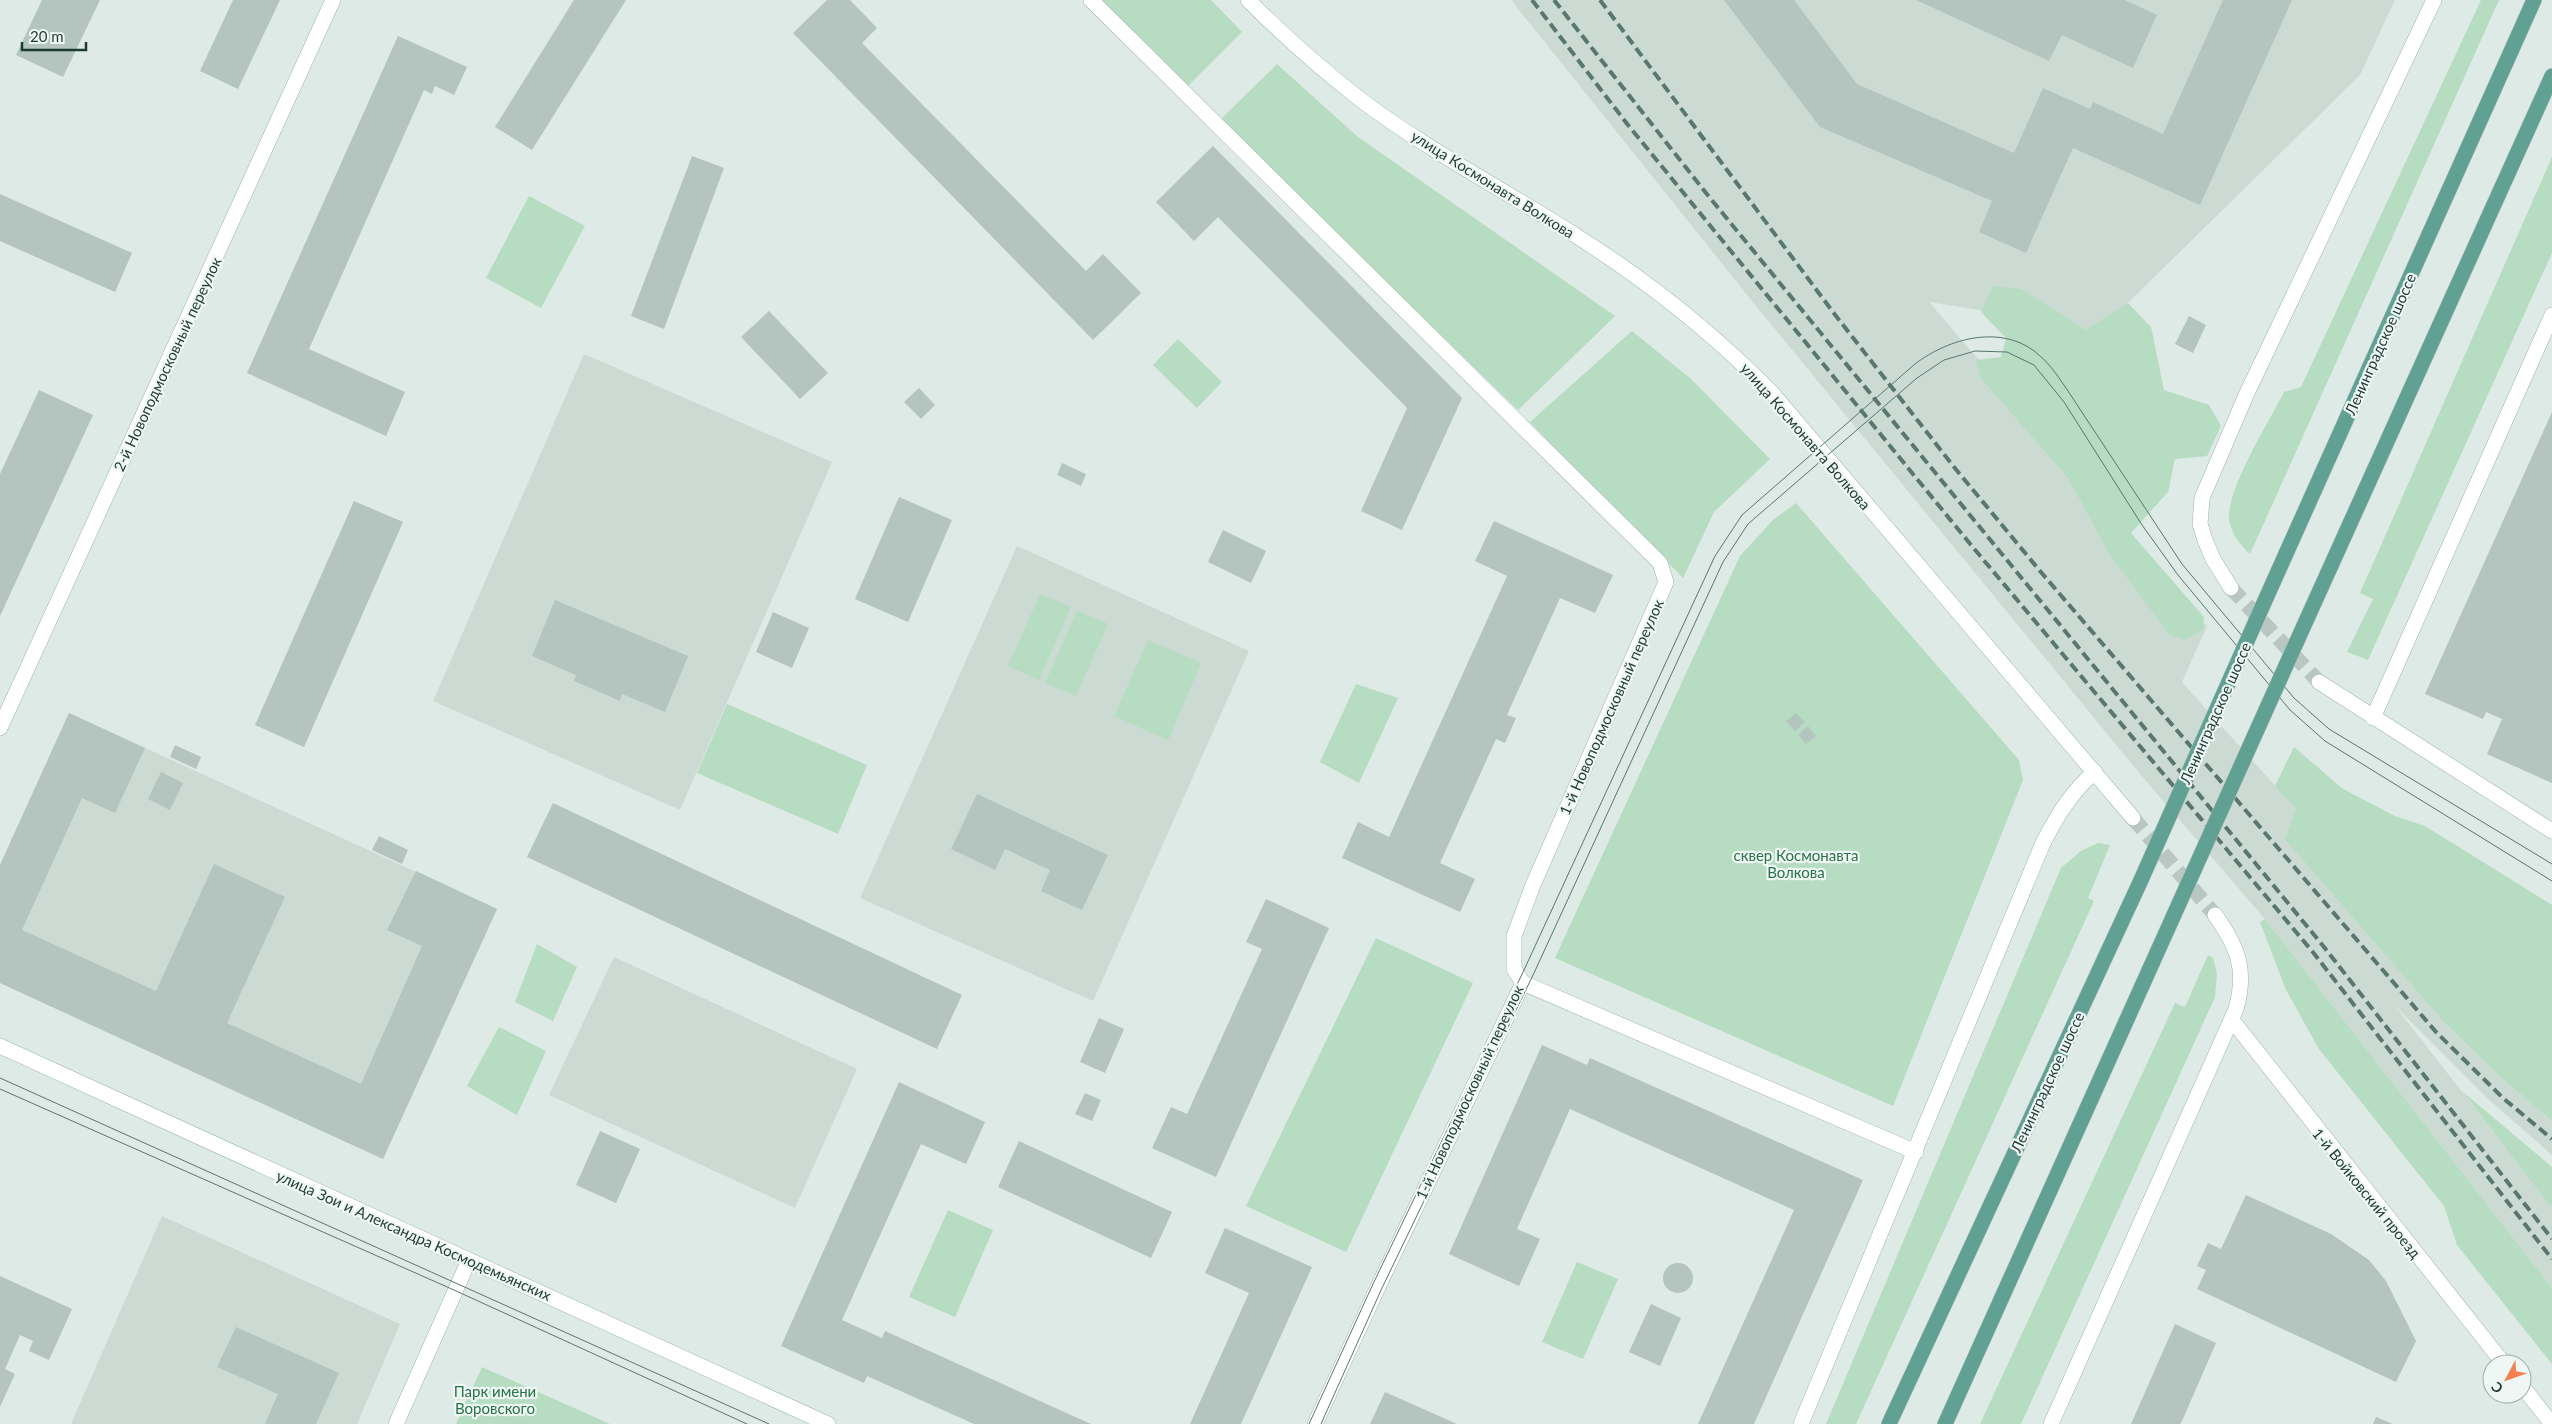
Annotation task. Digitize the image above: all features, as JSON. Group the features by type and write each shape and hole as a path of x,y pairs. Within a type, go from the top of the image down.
{"main road":[{"name":"Ленинградское шоссе","path":"1889,1424 2141,880 2534,0"},
{"path":"1945,1424 2552,76"}],"street":[{"name":"2-й Новоподмосковный переулок","path":"0,728 333,0"},
{"name":"1-й Новоподмосковный переулок","path":"1091,0 1660,563 1666,582 1532,885 1514,936 1514,969 1523,982 1378,1286 1315,1424"},
{"name":"улица Космонавта Волкова","path":"1248,0 1286,37 1361,100 1412,135 1579,237 1639,278 1689,315 1736,357 1772,393 2133,818"},
{"path":"2232,588 2213,559 2204,540 2200,524 2202,498 2247,393 2434,0"},
{"path":"2373,718 2552,315"},
{"path":"2319,682 2552,831"},
{"path":"1801,1424 1916,1152 1963,1030 2043,843 2065,805 2081,784 2095,772"},
{"path":"2051,1424 2232,1020 2240,993 2242,978 2239,960 2233,943 2215,915"},
{"path":"1523,982 1916,1152"},
{"name":"1-й Войковский проезд","path":"2232,1020 2496,1354"},
{"name":"улица Зои и Александра Космодемьянских","path":"0,1046 828,1424"},
{"path":"396,1424 469,1260"},
{"path":"2532,1399 2552,1424"}],"shaded area":[{"path":"1511,0 2395,0 2360,75 2080,350 2048,321 1929,302 2207,626 2182,682 2296,809 2446,1024 2498,1075 2552,1121 2552,1155 2486,1097 2395,1006 2552,1207 2552,1288 2265,919 2140,774 1752,301"},
{"path":"584,354 832,462 680,810 433,701"},
{"path":"1017,546 1249,651 1093,1001 860,898"},
{"path":"69,713 497,909 383,1159 0,983 0,865"},
{"path":"614,957 857,1069 795,1208 549,1095"},
{"path":"162,1216 400,1324 357,1424 71,1424"}],"green space":[{"path":"1097,0 1211,0 1242,32 1185,89"},
{"path":"2481,0 2499,0 2250,554 2236,538 2231,529 2229,519 2230,506 2242,473 2284,392 2301,387"},
{"path":"1277,64 1358,137 1615,316 1518,410 1220,120"},
{"path":"2552,157 2552,253 2368,660 2347,652 2373,599 2360,593"},
{"path":"529,196 585,226 541,308 486,278"},
{"path":"1993,286 2021,289 2086,330 2128,303 2151,327 2164,390 2209,405 2221,426 2207,456 2175,459 2168,492 2131,533 2204,617 2203,629 2184,640 2169,634 2108,552 2069,479 1980,377 1976,360 2001,357 2006,338 1981,312"},
{"path":"1632,331 1691,379 1770,459 1714,512 1683,578 1530,422"},
{"path":"1178,339 1222,382 1197,408 1153,365"},
{"name":"сквер Космонавта Волкова","path":"1796,503 2019,760 2023,780 1893,1106 1555,958 1740,556 1773,520"},
{"path":"1040,594 1071,607 1039,680 1008,666"},
{"path":"1077,611 1108,624 1076,696 1045,683"},
{"path":"1148,640 1201,663 1168,740 1114,716"},
{"path":"1356,684 1398,698 1359,783 1320,762"},
{"path":"727,704 867,765 838,834 697,773"},
{"path":"2294,747 2343,789 2395,816 2425,826 2552,905 2552,1121 2498,1075 2446,1024 2285,839 2296,809 2275,786"},
{"path":"2098,843 2110,845 2088,898 2094,901 1856,1424 1826,1424 2061,868 2081,851"},
{"path":"2265,919 2552,1288 2552,1364 2457,1245 2444,1206 2319,1049 2286,990 2260,922"},
{"path":"1376,938 1473,983 1346,1252 1246,1206"},
{"path":"537,944 577,967 553,1021 515,1002"},
{"path":"2208,955 2213,958 2217,974 2215,997 2021,1424 1980,1424 2175,1003 2185,1007"},
{"path":"499,1027 546,1051 517,1115 467,1086"},
{"path":"2462,1091 2552,1167 2552,1207 2549,1204"},
{"path":"948,1210 993,1230 955,1317 909,1297"},
{"path":"1577,1262 1618,1279 1583,1359 1542,1342"},
{"name":"Парк имени Воровского","path":"482,1367 610,1424 456,1424"}],"building":[{"path":"42,0 100,0 63,77 16,55"},
{"path":"233,0 280,0 238,89 200,71"},
{"path":"574,0 626,0 532,150 495,127"},
{"path":"827,0 850,0 877,28 862,43 1086,271 1103,254 1141,293 1093,340 793,33"},
{"path":"1724,0 1794,0 1857,84 2014,153 2043,88 2090,109 2093,102 2163,134 2223,0 2292,0 2200,205 2073,148 2026,253 1979,232 1992,201 1820,127"},
{"path":"1916,0 2125,0 2157,15 2133,68 2062,35 2049,61"},
{"path":"398,36 467,67 454,95 435,86 432,94 424,90 309,349 405,392 386,436 247,373"},
{"path":"1213,146 1462,398 1402,530 1361,511 1407,408 1218,217 1194,241 1156,202"},
{"path":"692,156 724,168 664,329 631,316"},
{"path":"0,194 132,253 115,292 0,241"},
{"path":"769,311 828,373 800,399 741,337"},
{"path":"2189,316 2206,325 2193,353 2175,344"},
{"path":"919,388 935,405 921,419 904,402"},
{"path":"39,390 93,415 0,616 0,474"},
{"path":"2552,412 2552,783 2487,754 2502,719 2486,712 2483,719 2425,694"},
{"path":"1062,463 1086,474 1081,486 1057,475"},
{"path":"899,497 952,520 908,622 855,599"},
{"path":"354,501 403,522 304,747 255,725"},
{"path":"1494,521 1613,575 1595,613 1560,598 1507,715 1516,718 1505,743 1496,739 1440,863 1475,879 1460,912 1342,858 1358,822 1389,837 1507,576 1475,561"},
{"path":"1223,530 1266,551 1251,583 1208,562"},
{"path":"555,600 688,656 665,712 622,694 620,701 574,681 576,675 532,656"},
{"path":"773,612 809,628 792,668 756,652"},
{"path":"69,713 145,748 115,813 82,798 22,930 156,991 214,864 285,897 227,1023 361,1084 422,946 387,930 416,871 497,909 383,1159 0,983 0,865"},
{"path":"1796,713 1805,722 1795,731 1786,721"},
{"path":"1808,726 1816,736 1806,744 1798,735"},
{"path":"175,745 201,757 196,769 170,757"},
{"path":"161,772 183,783 170,810 148,799"},
{"path":"977,794 1108,855 1082,910 1041,891 1050,870 1005,849 995,870 951,849"},
{"path":"553,803 962,995 937,1049 527,857"},
{"path":"379,836 408,850 402,864 372,850"},
{"path":"1266,899 1329,928 1216,1177 1152,1148 1171,1107 1187,1114 1262,949 1246,942"},
{"path":"1099,1018 1124,1029 1105,1073 1080,1062"},
{"path":"1542,1045 1587,1065 1590,1058 1863,1180 1754,1424 1698,1424 1794,1210 1570,1109 1517,1229 1540,1239 1519,1286 1449,1254"},
{"path":"899,1082 985,1122 966,1164 921,1144 842,1320 882,1338 885,1331 1091,1424 974,1424 867,1376 864,1383 781,1346"},
{"path":"1085,1093 1101,1100 1092,1121 1075,1114"},
{"path":"600,1131 640,1149 616,1203 576,1185"},
{"path":"1019,1141 1172,1212 1151,1258 998,1187"},
{"path":"2246,1195 2331,1234 2369,1260 2386,1281 2416,1341 2396,1382 2197,1289 2206,1270 2197,1266 2208,1243 2221,1249"},
{"path":"1225,1228 1312,1267 1241,1424 1190,1424 1249,1293 1205,1273"},
{"path":"1678,1263 1684,1264 1692,1272 1692,1284 1684,1292 1678,1293 1672,1292 1664,1284 1663,1278 1664,1272 1672,1264"},
{"path":"0,1276 72,1309 49,1360 29,1351 33,1341 20,1335 5,1369 15,1374 0,1407"},
{"path":"1651,1304 1681,1318 1660,1366 1629,1352"},
{"path":"2175,1324 2216,1343 2182,1421 2180,1424 2131,1424"},
{"path":"236,1327 339,1373 316,1424 265,1424 278,1394 217,1367"},
{"path":"1385,1392 1457,1424 1370,1424"},
{"path":"2376,1417 2393,1424 2373,1424"}],"tunnel":[{"path":"2231,588 2319,682"},
{"path":"2133,818 2215,915"}],"tram line":[{"path":"1309,1424 1373,1284 1524,970 1715,556 1742,515 1915,364 1944,347 1960,341 1993,337 2009,339 2025,345 2039,355 2051,367 2068,391 2182,564 2294,698 2329,729 2552,864"},
{"path":"1321,1424 1382,1288 1534,973 1723,562 1748,524 1917,378 1944,360 1975,351 2007,352 2034,365 2064,402 2142,525 2178,575 2290,710 2325,741 2552,881"},
{"path":"0,1078 769,1424"},
{"path":"0,1089 454,1290 747,1424"}],"railway":[{"path":"1532,0 1628,125 1971,545 2312,951 2552,1259"},
{"path":"1554,0 1706,193 2324,947 2552,1239"},
{"path":"1600,0 1836,316 1954,467 2040,571 2436,1032 2503,1098 2552,1139"}]}
